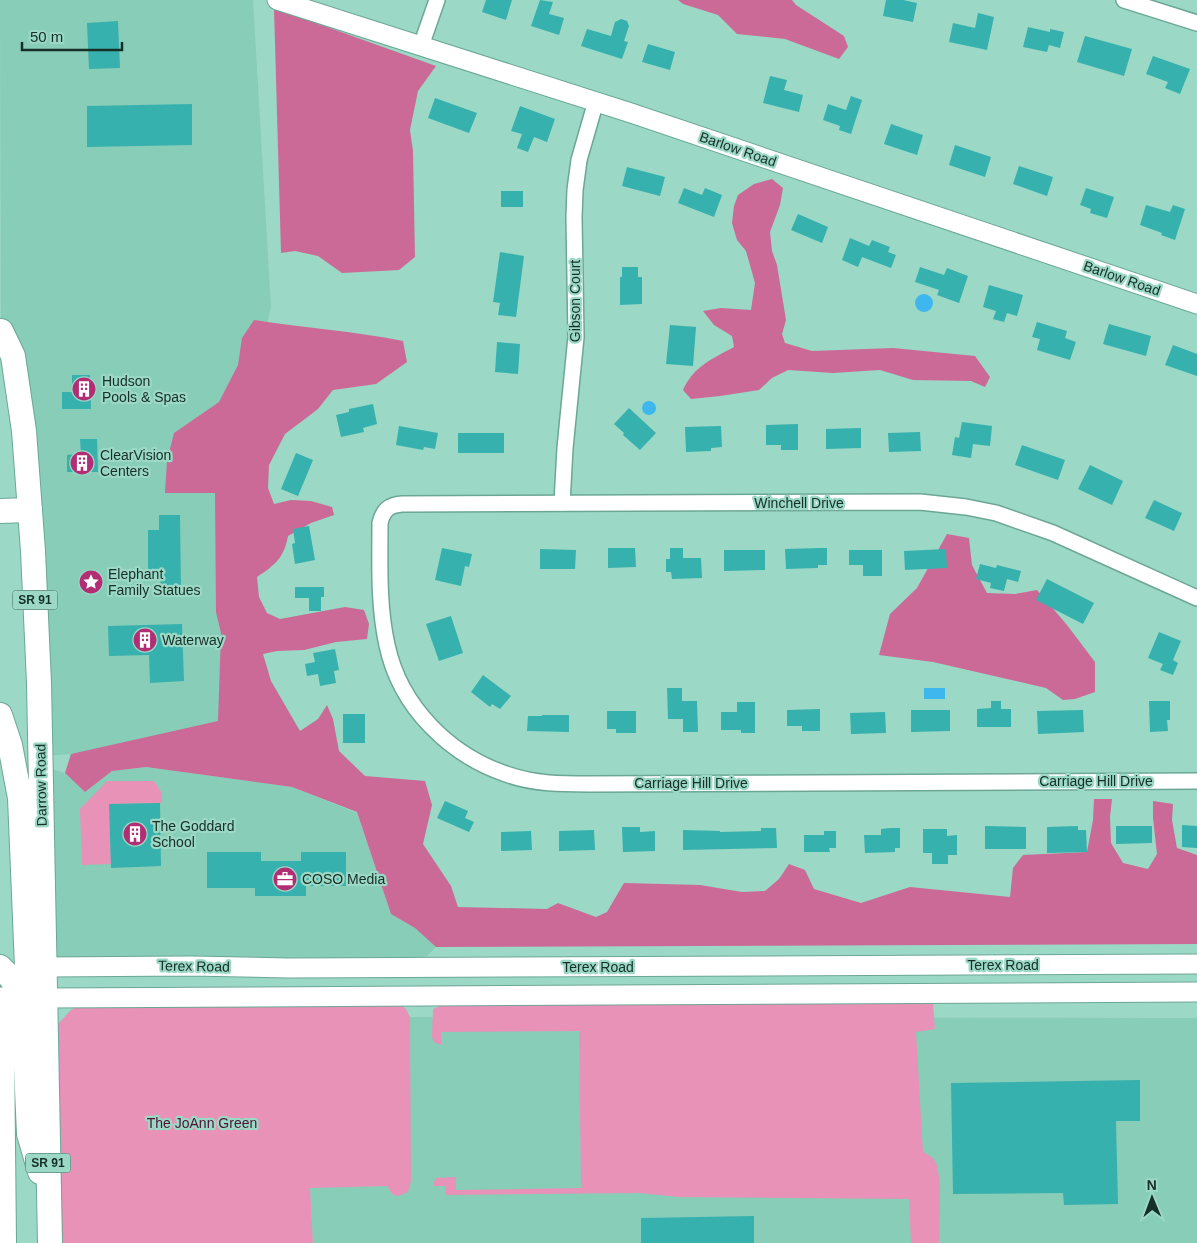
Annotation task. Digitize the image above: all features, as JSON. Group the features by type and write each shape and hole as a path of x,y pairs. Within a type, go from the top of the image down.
{"main road":[{"name":"Darrow Road","path":"0,329 13,356 24,431 38,655 40,745 36,967 45,998 50,1243"},
{"path":"0,511 30,510"},
{"path":"0,715 10,745 20,798 36,967"},
{"path":"10,745 40,745"},
{"path":"0,967 12,979 10,998 24,1022 29,1134 49,1203"},
{"name":"Terex Road","path":"0,967 36,967"},
{"name":"Terex Road","path":"10,998 45,998"},
{"path":"0,1010 4,1243"}],"street":[{"name":"Barlow Road","path":"277,0 596,101 1197,304"},
{"path":"422,46 437,0"},
{"path":"1124,0 1197,23"},
{"name":"Gibson Court","path":"562,503 565,448 576,337 574,217 576,182 579,160 596,101"},
{"name":"Winchell Drive","path":"385,510 395,504 920,502 966,507 996,513 1053,533 1197,598"},
{"name":"Carriage Hill Drive","path":"385,510 381,516 380,523 382,610 386,644 400,682 415,708 450,745 485,766 511,776 553,783 589,784 1197,781"},
{"path":"1194,964 1194,992"},
{"name":"Terex Road","path":"36,967 415,968 1194,964"},
{"path":"941,966 942,993"},
{"path":"415,968 415,996"},
{"name":"Terex Road","path":"45,998 1194,992"}],"shaded area":[{"path":"0,0 253,0 271,307 240,442 226,621 226,727 71,754 45,756 43,626 1,331"},
{"path":"678,0 792,0 796,5 844,36 848,47 839,59 785,39 737,34 718,15 683,4"},
{"path":"274,8 436,66 418,91 410,130 413,151 415,257 399,270 342,273 318,256 295,251 281,253"},
{"path":"772,179 783,188 780,205 770,232 786,320 782,334 785,343 812,351 893,348 975,356 990,377 985,387 971,381 913,380 880,370 833,373 788,370 772,378 759,390 691,399 683,390 687,382 704,364 734,347 732,336 714,325 703,311 721,308 751,310 755,283 746,251 737,240 732,223 734,206 738,195 754,184"},
{"path":"254,320 403,341 407,362 376,384 333,390 318,409 285,434 269,465 268,488 274,504 291,500 311,501 332,507 334,515 311,523 288,536 284,550 278,560 257,577 259,597 267,613 280,619 345,607 364,610 369,624 367,639 336,642 304,650 277,651 263,654 271,681 300,731 318,719 327,705 333,719 339,751 365,776 425,781 432,805 423,844 451,886 458,907 547,909 558,903 596,917 607,912 624,883 700,885 742,892 765,891 779,879 789,864 805,870 814,889 861,903 910,887 1010,897 1013,868 1023,855 1087,852 1093,820 1094,799 1112,799 1110,817 1111,843 1123,863 1148,869 1157,854 1153,801 1173,804 1172,820 1177,848 1197,855 1197,944 436,947 415,928 391,914 357,812 292,787 146,767 112,771 85,792 65,773 71,754 218,721 221,633 216,612 215,493 165,493 167,461 174,433 219,402 238,365 242,338"},
{"path":"947,534 969,538 972,565 987,593 1015,594 1037,590 1095,662 1095,692 1075,699 1063,700 1046,688 933,662 879,655 890,614 917,588"},
{"path":"41,766 65,773 85,792 112,771 146,767 292,787 357,813 391,914 415,928 436,947 415,968 45,967"},
{"path":"410,1017 1197,1018 1197,1243 313,1243 310,1187 387,1186 393,1195 410,1186"}],"green space":[{"path":"107,781 154,781 162,793 162,803 109,804 111,864 82,865 80,809"},
{"path":"933,1002 935,1029 916,1032 923,1152 931,1156 935,1161 939,1177 939,1243 911,1243 909,1199 678,1197 639,1193 446,1195 445,1186 434,1186 433,1184 436,1178 456,1177 456,1190 581,1188 579,1031 441,1032 441,1045 434,1042 432,1037 433,1009 447,1003"},
{"name":"The JoAnn Green","path":"401,1005 406,1009 410,1017 411,1181 408,1192 398,1196 393,1195 387,1186 310,1188 313,1243 59,1243 57,1025 72,1009 81,1006"}],"water":[{"path":"924,294 930,297 933,303 930,309 924,312 918,309 915,303 918,297"},
{"path":"646,401 652,401 656,408 652,415 646,415 642,411 642,405"},
{"path":"924,688 945,688 945,699 924,699"}],"building":[{"path":"486,0 512,0 506,20 482,12"},
{"path":"540,0 553,2 549,14 564,18 559,35 531,26"},
{"path":"886,0 903,0 917,3 913,22 883,16"},
{"path":"978,13 994,17 987,50 949,42 953,23 975,28"},
{"path":"621,19 627,21 629,26 624,41 628,42 622,59 581,46 587,29 611,36 615,22"},
{"path":"118,21 120,68 89,69 87,23"},
{"path":"1028,27 1050,32 1050,29 1064,32 1060,48 1049,45 1047,52 1023,47"},
{"path":"1085,36 1132,49 1124,76 1077,62"},
{"path":"648,44 675,52 670,70 642,62"},
{"path":"1153,56 1190,69 1180,94 1165,88 1168,82 1146,74"},
{"path":"770,76 787,80 784,90 803,95 799,112 763,103"},
{"path":"851,96 862,100 851,134 839,130 840,126 823,120 828,104 846,110"},
{"path":"435,98 477,113 469,133 428,118"},
{"path":"192,104 192,145 87,147 87,106"},
{"path":"520,106 555,119 547,142 534,137 528,152 517,148 522,134 511,131"},
{"path":"891,124 923,135 917,155 884,144"},
{"path":"955,145 991,157 985,177 949,165"},
{"path":"1019,166 1053,177 1047,196 1013,184"},
{"path":"627,167 665,177 660,196 622,186"},
{"path":"684,188 702,195 705,188 722,195 714,217 678,203"},
{"path":"1086,188 1114,197 1107,218 1090,213 1091,209 1080,205"},
{"path":"501,191 523,191 523,207 501,207"},
{"path":"1146,205 1170,212 1173,205 1185,209 1175,240 1140,225"},
{"path":"798,214 828,227 822,243 791,230"},
{"path":"850,238 869,246 872,240 890,247 888,252 896,255 891,268 862,257 858,267 842,260"},
{"path":"500,252 524,256 516,317 498,315 500,303 493,302"},
{"path":"622,267 638,267 638,277 642,277 642,304 620,305"},
{"path":"920,267 944,275 947,268 968,276 959,303 937,295 939,290 915,282"},
{"path":"989,285 1023,295 1017,316 1007,313 1004,322 993,319 996,311 983,307"},
{"path":"1037,322 1067,331 1065,338 1076,342 1070,360 1037,350 1040,339 1032,337"},
{"path":"1109,324 1151,336 1146,356 1103,344"},
{"path":"670,325 696,327 693,366 666,364"},
{"path":"497,342 520,344 518,374 495,372"},
{"path":"1173,345 1197,354 1197,376 1165,365"},
{"name":"Hudson Pools & Spas","path":"72,375 90,375 91,409 62,409 62,392 72,392"},
{"path":"373,404 377,424 363,428 364,432 341,437 336,415 349,412 349,409"},
{"path":"629,408 656,433 640,450 614,424"},
{"path":"962,422 992,426 990,446 973,444 971,458 952,455 955,437 959,438"},
{"path":"798,424 798,450 781,450 781,445 766,445 766,425"},
{"path":"399,426 438,433 435,449 424,447 423,450 396,445"},
{"path":"721,426 722,447 711,448 711,451 686,452 685,427"},
{"path":"861,428 861,448 826,449 826,429"},
{"path":"920,432 921,451 889,452 888,433"},
{"path":"458,433 504,433 504,453 458,453"},
{"name":"ClearVision Centers","path":"80,439 97,439 98,472 67,472 67,455 81,454"},
{"path":"1022,445 1065,460 1058,480 1015,465"},
{"path":"296,453 313,460 298,496 281,489"},
{"path":"1090,465 1123,481 1112,505 1078,489"},
{"path":"1154,500 1182,513 1174,531 1145,518"},
{"path":"159,515 180,515 181,590 160,590 161,576 148,576 148,530 159,530"},
{"path":"309,526 315,560 295,564 292,544 295,543 293,529"},
{"path":"442,548 472,554 469,567 465,566 461,586 435,580"},
{"path":"608,548 635,548 636,567 608,568"},
{"path":"670,548 683,548 683,558 701,558 702,578 672,579 671,572 666,572 666,559 670,559"},
{"path":"827,548 827,565 818,565 818,568 786,569 785,549"},
{"path":"540,549 576,550 575,569 540,569"},
{"path":"946,549 947,568 905,570 904,551"},
{"path":"724,550 765,550 765,570 724,571"},
{"path":"849,550 882,550 882,576 863,576 863,565 849,565"},
{"path":"980,564 996,568 997,565 1021,571 1018,582 1007,579 1004,591 990,588 991,583 976,579"},
{"path":"1047,579 1094,603 1083,624 1036,600"},
{"path":"295,587 324,587 324,597 321,597 321,611 309,611 309,598 295,598"},
{"path":"451,616 463,653 439,661 426,624"},
{"name":"Waterway","path":"182,624 184,681 150,683 149,655 109,656 108,626"},
{"path":"1159,632 1181,641 1173,660 1178,663 1173,675 1160,670 1163,664 1148,658"},
{"path":"335,649 339,670 334,671 336,683 320,686 318,674 307,676 305,664 315,662 313,653"},
{"path":"483,675 511,696 500,709 492,704 490,707 471,692"},
{"path":"667,688 682,688 682,701 697,701 698,732 683,732 683,719 668,719"},
{"path":"991,701 1001,701 1001,709 1011,709 1011,727 977,727 977,709 991,708"},
{"path":"1149,701 1170,701 1170,720 1167,720 1168,731 1150,732"},
{"path":"737,702 755,702 755,733 741,733 741,730 721,730 721,712 737,712"},
{"path":"820,709 820,731 802,731 802,726 787,726 787,710"},
{"path":"911,710 950,710 950,731 911,732"},
{"path":"1083,710 1084,732 1038,734 1037,711"},
{"path":"607,711 636,711 636,733 616,733 616,729 607,729"},
{"path":"885,712 886,733 851,734 850,713"},
{"path":"343,714 365,714 365,743 343,743"},
{"path":"569,715 569,732 527,731 528,716"},
{"path":"445,801 468,811 465,818 474,822 469,832 437,818"},
{"name":"The Goddard School","path":"160,803 161,866 111,868 109,804"},
{"path":"1182,825 1197,826 1197,848 1182,847"},
{"path":"985,826 1026,827 1026,849 985,849"},
{"path":"1078,826 1078,830 1086,830 1087,852 1047,853 1047,827"},
{"path":"1116,826 1152,826 1152,843 1116,844"},
{"path":"622,827 640,827 640,832 655,831 655,851 623,852"},
{"path":"761,828 776,828 777,848 683,850 683,830 720,832 761,831"},
{"path":"900,828 900,848 895,848 895,852 865,853 864,835 881,835 881,829"},
{"path":"923,829 947,829 947,836 957,835 957,855 948,855 948,864 932,864 932,853 923,853"},
{"path":"594,830 595,850 559,851 559,831"},
{"path":"531,831 532,850 501,851 501,832"},
{"path":"824,831 836,831 836,848 829,848 830,852 804,852 804,835 824,835"},
{"path":"207,852 261,852 261,861 301,861 301,852 346,852 346,886 306,886 306,896 255,896 255,888 207,888"},
{"path":"1140,1080 1140,1121 1116,1121 1118,1204 1064,1205 1063,1193 953,1194 951,1083"},
{"path":"754,1216 754,1243 641,1243 641,1218"}],"place":[{"name":"Hudson Pools & Spas","path":"84,389"},
{"name":"ClearVision Centers","path":"82,463"},
{"name":"Elephant Family Statues","path":"91,582"},
{"name":"Waterway","path":"145,640"},
{"name":"The Goddard School","path":"135,834"},
{"name":"COSO Media","path":"285,879"}]}
